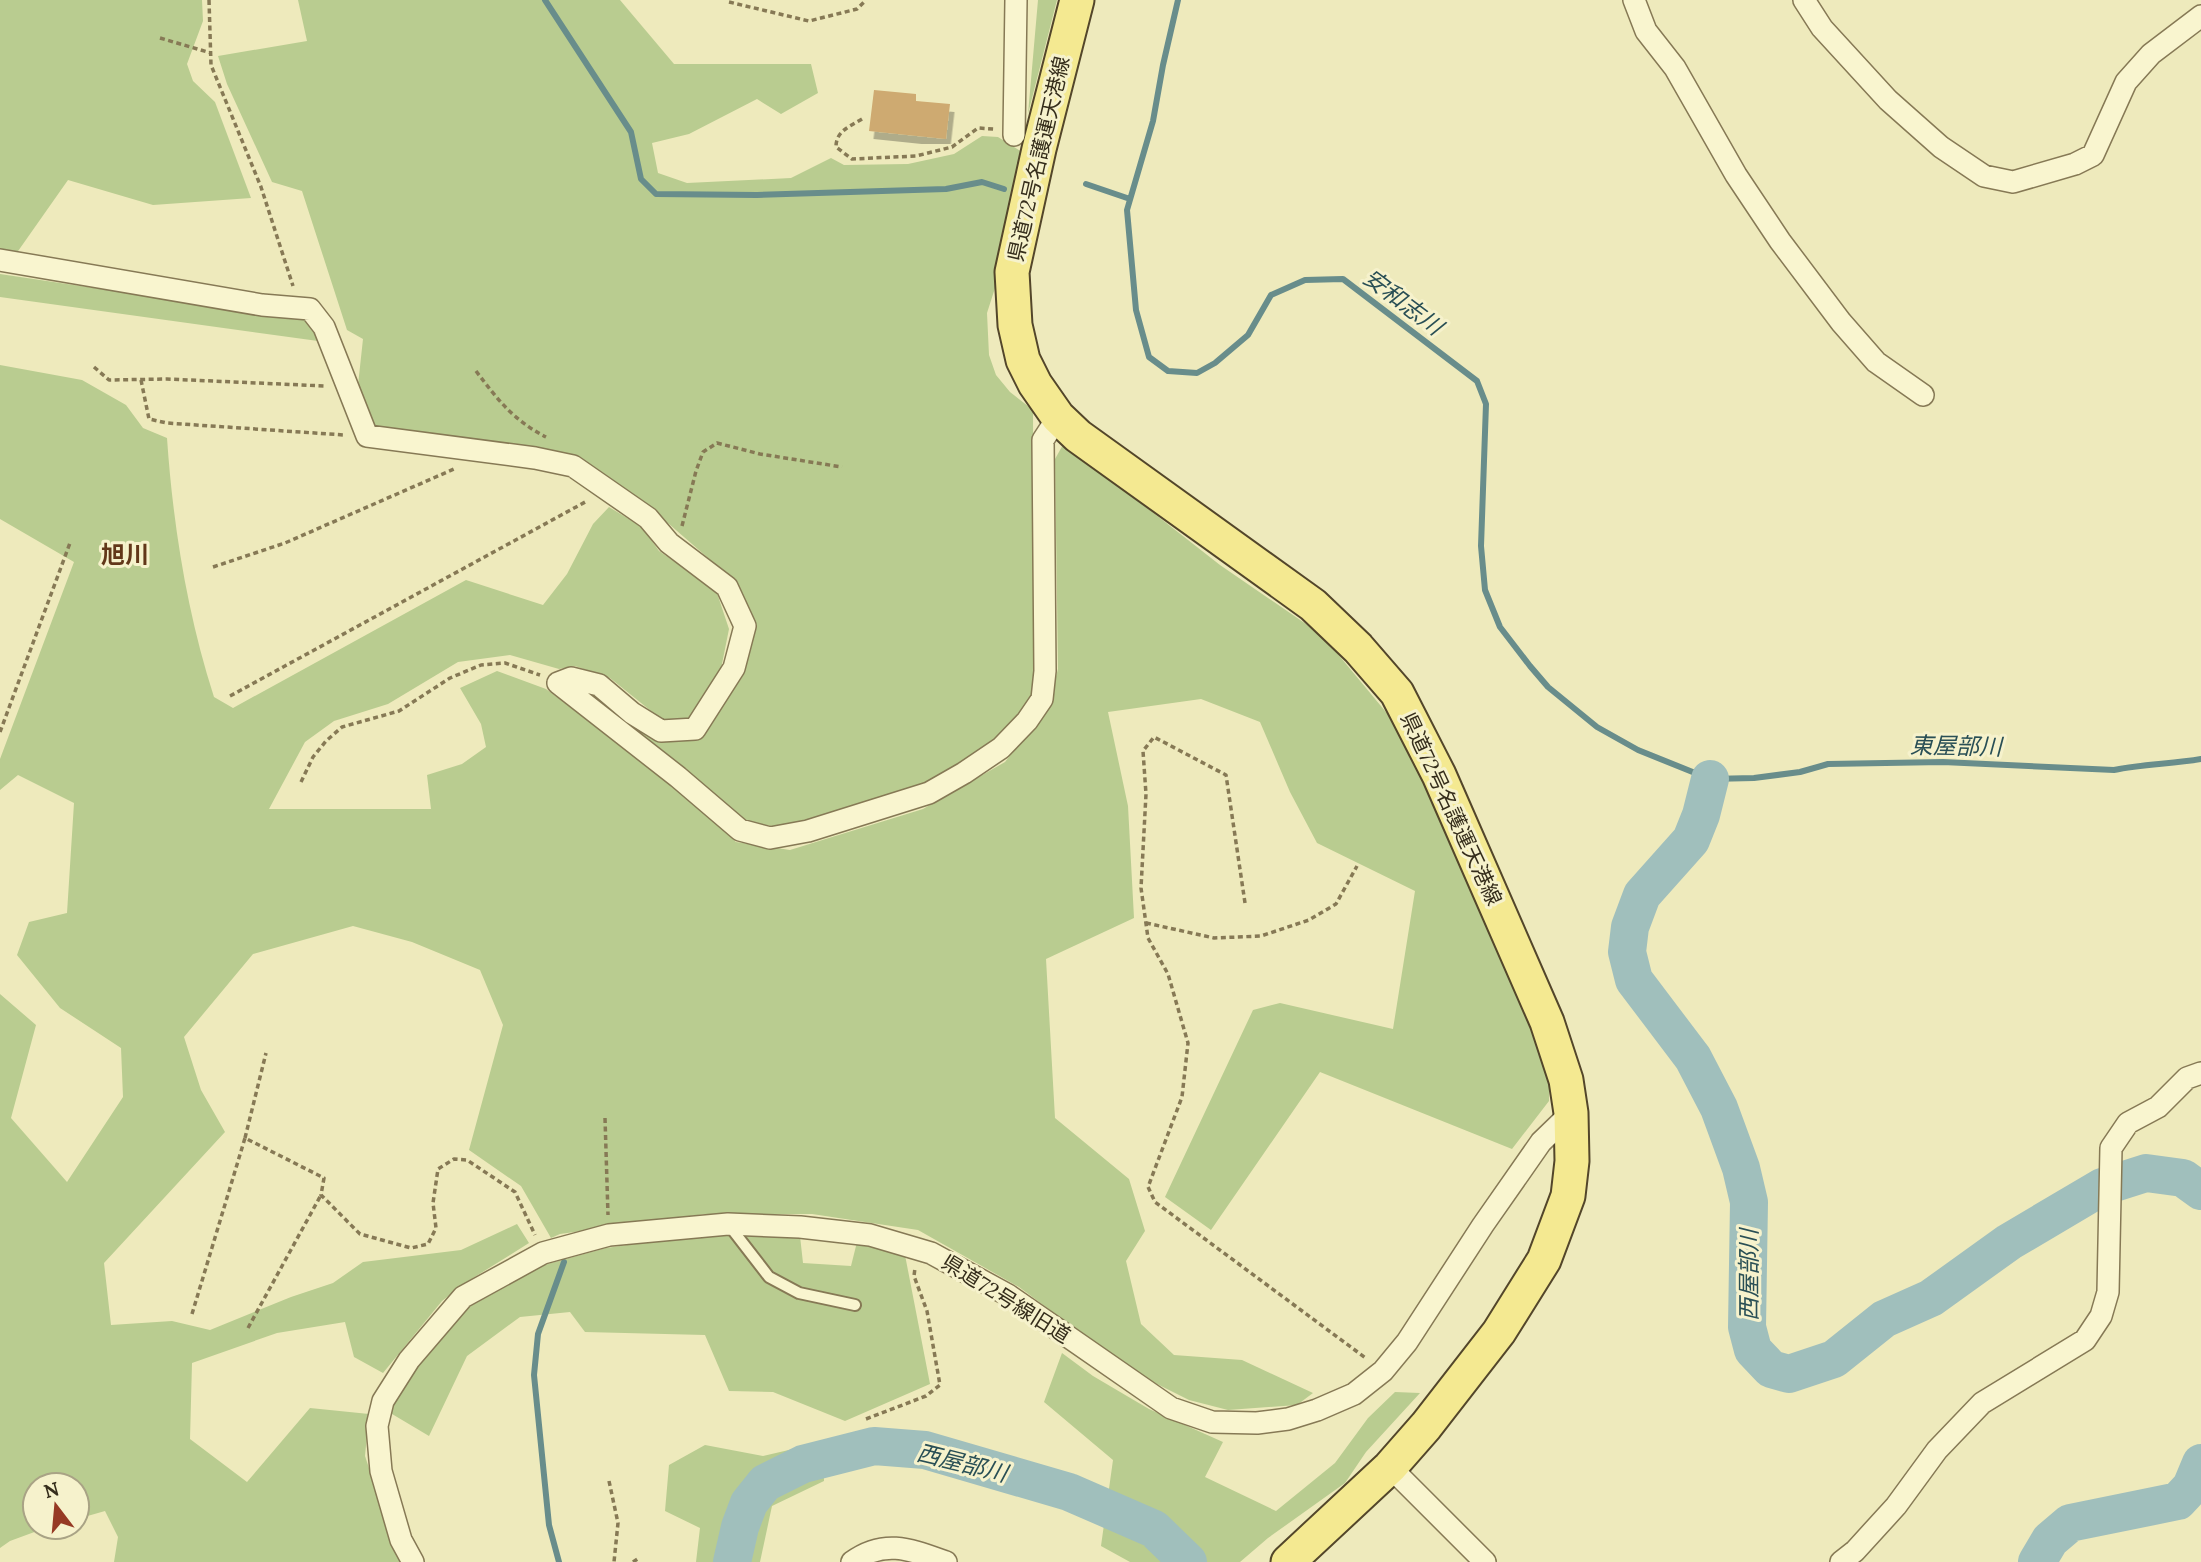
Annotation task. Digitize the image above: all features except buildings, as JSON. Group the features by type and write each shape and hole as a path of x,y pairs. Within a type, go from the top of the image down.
{"main road":[{"name":"県道72号名護運天港線","path":"1077,0 1033,174 1012,272 1015,325 1023,360 1058,417 1078,436 1313,605 1357,648 1397,693 1439,775 1547,1023 1566,1080 1571,1113 1572,1161 1568,1196 1544,1260 1499,1332 1426,1426 1390,1467 1288,1562"}],"street":[{"path":"1014,135 1016,0"},
{"path":"1634,0 1646,32 1675,68 1736,175 1788,251 1841,322 1877,362 1923,396"},
{"path":"1804,0 1822,29 1888,100 1941,147 1984,176 2012,182 2075,164 2093,155 2126,82 2151,54 2201,16"},
{"path":"0,260 211,297 310,309 324,327 367,436 573,466 648,518 676,548 727,587 745,626 734,668 695,729 661,732 632,713 599,685 571,678 558,682"},
{"path":"558,682 740,830 770,838 808,831 929,793 1001,748 1027,721 1042,699 1045,671 1043,440 1058,417"},
{"path":"1840,1562 1855,1551 1896,1506 1937,1450 1982,1403 2085,1340 2101,1316 2108,1292 2111,1148 2127,1123 2158,1107 2187,1078 2201,1073"},
{"name":"県道72号線旧道","path":"413,1562 401,1540 382,1471 377,1426 383,1401 408,1360 463,1297 543,1253 609,1234 728,1224 800,1227 870,1235 931,1253 1008,1295 1171,1408 1212,1422 1256,1423 1288,1419 1354,1394 1383,1371 1407,1342 1541,1142 1571,1113"},
{"path":"1390,1467 1485,1562"},
{"path":"852,1562 867,1551 887,1548 914,1551 946,1562"}],"lane":[{"path":"728,1224 769,1278 799,1293 855,1305"}],"path":[{"path":"209,0 211,65 261,187 299,308"},
{"path":"729,2 809,21 856,9 866,0"},
{"path":"160,38 211,54"},
{"path":"862,119 842,131 836,138 835,147 852,159 916,156 952,147 978,128 1014,135"},
{"path":"94,367 109,380 167,379 347,387"},
{"path":"141,380 149,419 167,423 367,436"},
{"path":"676,548 695,471 703,452 717,443 760,454 842,467"},
{"path":"213,567 285,543 455,468"},
{"path":"230,696 608,490"},
{"path":"0,732 70,542"},
{"path":"301,782 313,757 342,727 399,711 450,678 481,665 505,663 558,682"},
{"path":"1245,903 1226,775 1154,737 1143,751 1146,794 1141,888 1148,938 1167,974 1188,1043 1182,1097 1148,1187 1155,1202 1383,1371"},
{"path":"1146,923 1214,938 1261,936 1309,920 1336,904 1357,866"},
{"path":"192,1314 245,1138 266,1052"},
{"path":"605,1118 609,1234"},
{"path":"245,1138 324,1178 321,1195 248,1328"},
{"path":"321,1195 360,1234 411,1248 428,1244 436,1228 433,1203 438,1170 454,1159 467,1160 515,1192 543,1253"},
{"path":"866,1419 926,1396 940,1385 927,1311 914,1276 918,1249"},
{"path":"610,1481 618,1523 614,1562"},
{"path":"634,1562 639,1558"}],"green space":[{"path":"0,0 202,0 203,21 187,64 193,81 215,102 251,198 153,205 68,180 16,254 0,252"},
{"path":"298,0 620,0 674,64 811,64 818,93 781,114 757,99 689,134 652,143 658,173 687,183 791,178 831,158 844,165 908,164 954,154 982,136 998,137 1022,152 1003,233 995,288 987,313 989,355 996,375 1010,392 1033,410 1034,690 1029,704 1000,739 925,784 811,820 773,826 748,823 573,686 594,689 622,718 660,742 699,738 743,676 754,633 747,604 715,564 669,524 608,480 375,427 358,385 363,339 347,330 302,191 272,182 227,84 218,56 307,41"},
{"path":"1038,0 1057,0 1028,114"},
{"path":"0,274 308,320 318,341 0,297"},
{"path":"0,365 82,380 126,405 143,428 167,438 177,536 196,633 214,697 233,708 466,580 543,605 567,574 593,524 609,507 642,527 659,551 716,590 729,629 721,669 690,719 661,719 610,678 575,666 559,669 510,655 458,662 388,704 334,721 305,742 269,809 431,809 427,775 462,764 486,747 481,724 460,688 497,671 546,689 690,797 736,842 790,850 923,809 1005,762 1049,704 1058,669 1055,459 1064,443 1220,565 1322,635 1395,723 1493,931 1549,1071 1549,1101 1512,1149 1320,1072 1211,1230 1165,1197 1253,1010 1280,1003 1393,1029 1415,891 1317,843 1290,792 1260,722 1201,699 1108,712 1128,806 1134,918 1046,959 1055,1118 1129,1179 1145,1231 1126,1261 1141,1324 1174,1355 1242,1360 1313,1393 1297,1405 1228,1410 1189,1400 1135,1373 1019,1287 918,1230 812,1214 705,1214 560,1234 551,1238 521,1186 469,1150 503,1025 480,970 412,942 353,926 253,954 184,1037 201,1090 225,1132 104,1263 111,1325 172,1321 210,1330 333,1283 363,1262 461,1250 517,1224 529,1243 465,1283 442,1301 383,1373 354,1357 345,1322 277,1333 192,1363 190,1439 247,1482 310,1408 369,1414 365,1456 400,1562 114,1562 118,1537 105,1511 91,1515 91,1471 21,1471 21,1537 0,1548 0,994 36,1025 11,1118 67,1182 123,1097 121,1048 60,1008 17,955 29,922 67,913 74,803 18,775 0,790 0,759 74,562 0,519"},
{"path":"691,1236 800,1236 803,1263 851,1266 857,1242 905,1255 930,1384 845,1421 773,1392 729,1391 705,1335 585,1332 570,1312 520,1317 467,1356 429,1436 387,1411 420,1360 469,1307 544,1265 606,1248"},
{"path":"1062,1353 1093,1376 1149,1409 1223,1442 1205,1477 1276,1511 1335,1463 1368,1418 1395,1392 1420,1393 1366,1452 1345,1483 1268,1538 1240,1562 1130,1562 1101,1546 1113,1460 1044,1402"},
{"path":"823,1442 824,1481 772,1506 760,1562 696,1562 700,1528 665,1511 669,1465 705,1445 763,1456"}],"waterway":[{"path":"545,0 631,132 641,179 656,194 757,195 946,189 982,182 1004,189"},
{"name":"安和志川","path":"1178,0 1153,121 1127,210 1136,310 1149,357 1168,371 1197,373 1215,363 1248,335 1271,295 1305,280 1343,279 1477,381 1486,404 1481,546 1485,590 1500,627 1530,666 1548,687 1597,727 1638,750 1710,779 1754,778 1800,772 1828,764 1943,762 2114,770 2201,759"},
{"path":"1086,184 1130,199"},
{"name":"西屋部川","path":"1710,779 1701,815 1691,840 1642,895 1630,927 1627,952 1634,980 1693,1058 1719,1108 1741,1168 1749,1202 1747,1327 1753,1350 1771,1369 1789,1374 1834,1359 1884,1319 1931,1298 2009,1242 2102,1187 2146,1173 2183,1178 2201,1191"},
{"path":"559,1562 549,1525 534,1375 538,1334 564,1262"},
{"name":"西屋部川","path":"732,1562 749,1503 765,1483 803,1464 874,1446 925,1450 1069,1492 1154,1529 1188,1562"},
{"name":"西屋部川","path":"2037,1562 2050,1540 2070,1523 2178,1501 2191,1487 2201,1463"}],"district":[{"name":"旭川","path":"125,555"}],"water label":[{"name":"東屋部川","path":"1956,746"}]}
